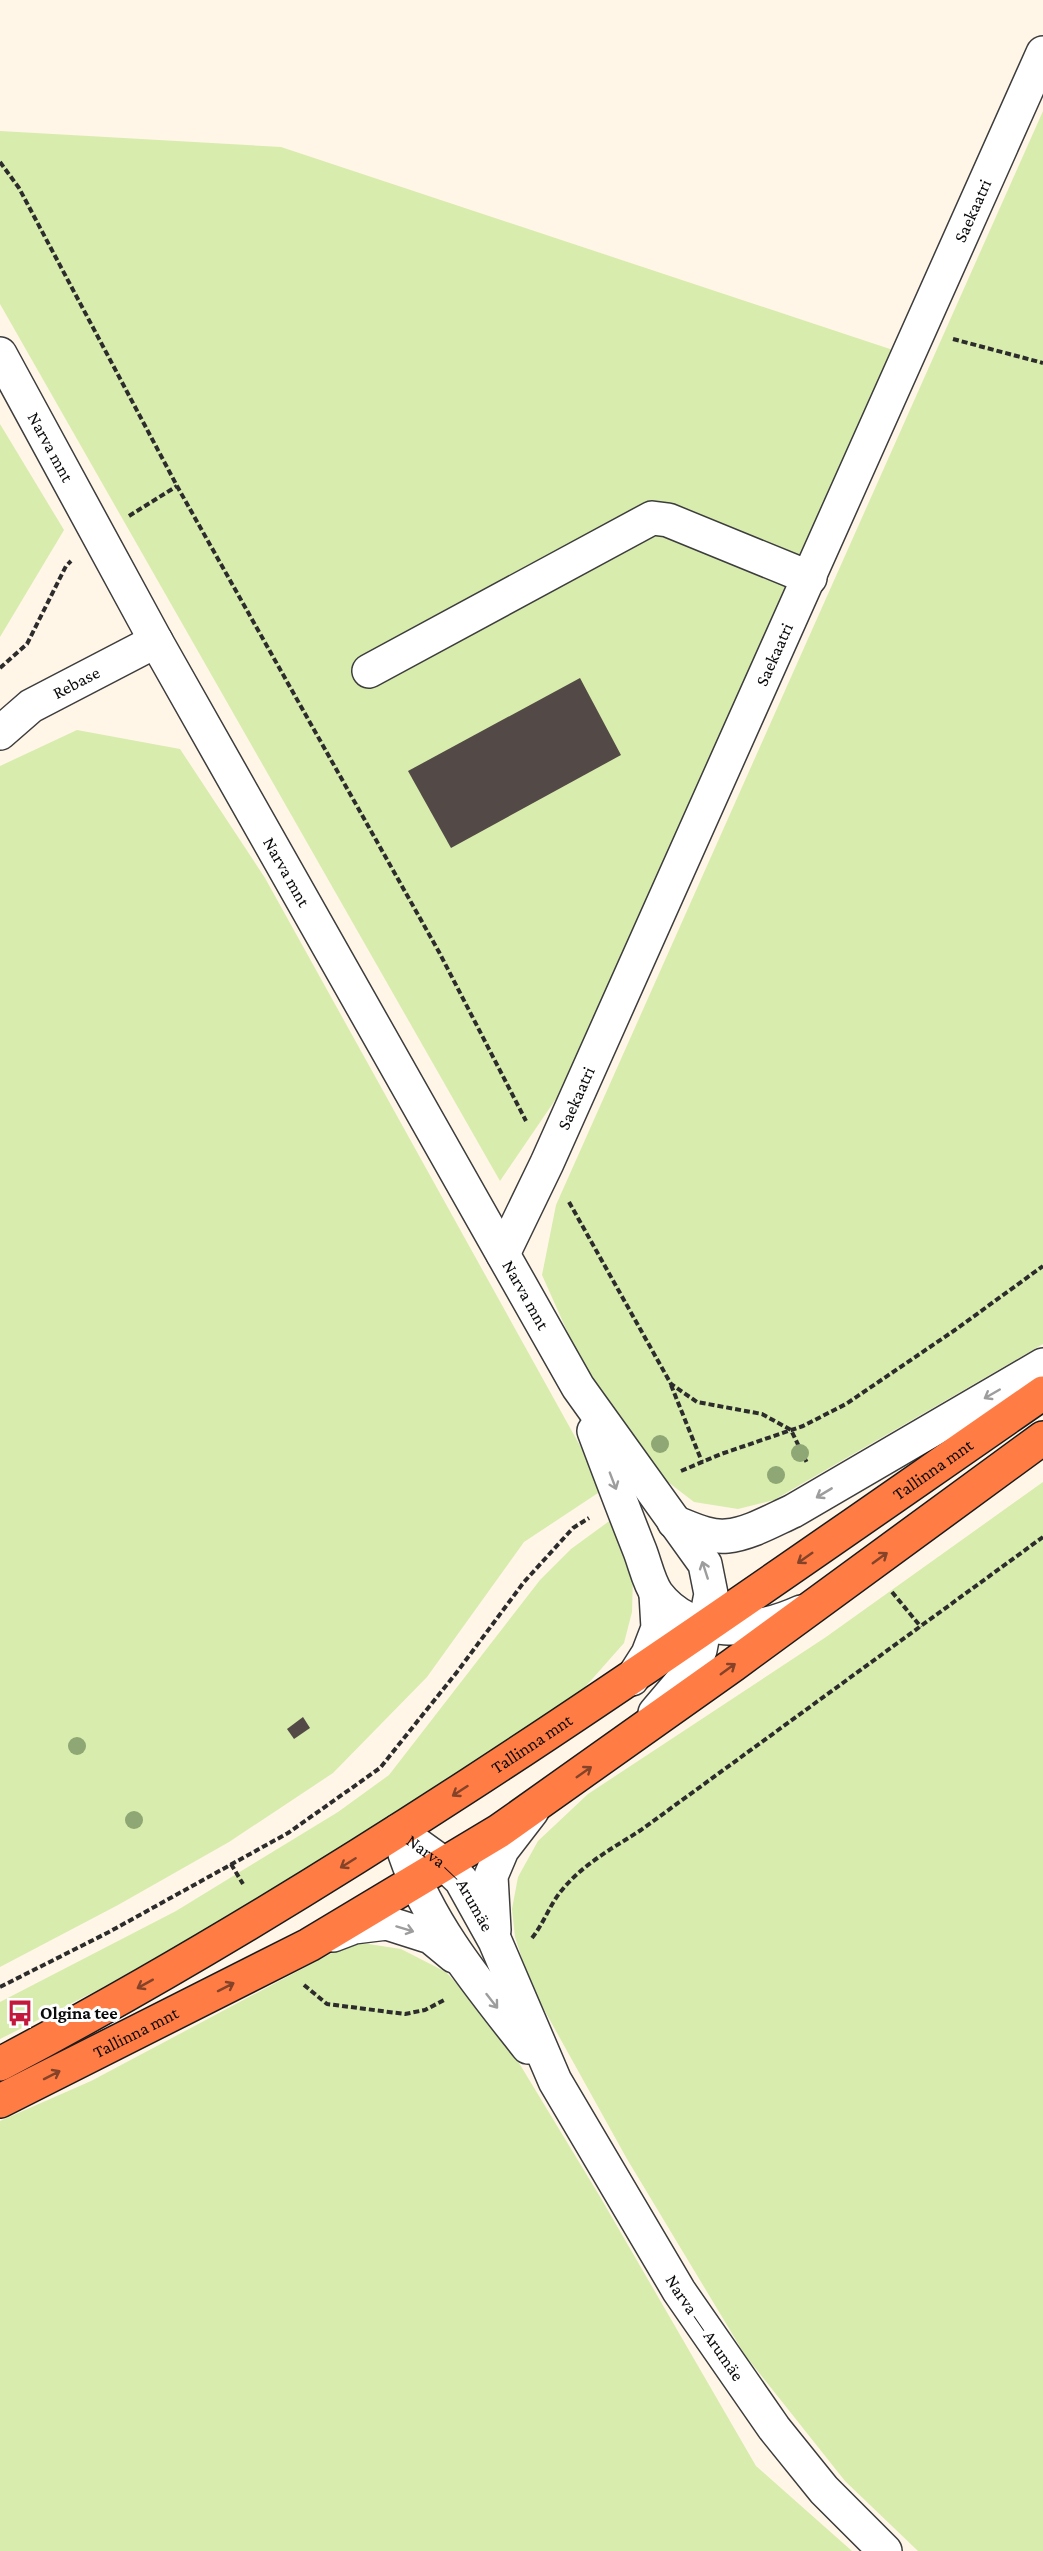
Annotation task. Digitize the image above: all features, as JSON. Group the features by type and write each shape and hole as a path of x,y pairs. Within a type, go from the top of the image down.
{"highway":[{"name":"Tallinna mnt","path":"0,2064 263,1917 398,1832 632,1679 1043,1393"},
{"name":"Tallinna mnt","path":"0,2101 298,1950 499,1831 816,1605 1043,1438"}],"street":[{"name":"Saekaatri","path":"502,1254 548,1163 1043,53"},
{"name":"Narva mnt","path":"0,354 156,641 578,1387 633,1492 656,1594 680,1615 706,1627 730,1629 786,1619 816,1605"},
{"path":"369,671 652,518 668,520 810,578"},
{"name":"Rebase","path":"0,732 31,706 156,641"},
{"path":"674,1522 705,1534 727,1536 755,1528 793,1511 1043,1365"},
{"name":"Narva mnt","path":"629,1740 662,1706 688,1674 700,1650 711,1594 705,1564 674,1522 633,1492"},
{"path":"632,1679 648,1654 658,1628 656,1594"},
{"path":"499,1951 491,1876 502,1850 539,1803"},
{"name":"Narva — Arumäe","path":"398,1832 415,1882 469,1972 555,2081"},
{"name":"Narva — Arumäe","path":"398,1832 444,1864 461,1880 499,1951 555,2081 679,2291 774,2428 824,2490 885,2551"},
{"path":"298,1950 354,1927 387,1923 431,1937 469,1972"}],"path":[{"path":"0,162 19,188 177,486 439,952 548,1163 671,1384 702,1462"},
{"path":"920,330 1043,363"},
{"path":"0,1988 109,1932 288,1833 380,1768 538,1567 573,1528 633,1492 702,1462 791,1430 846,1404 955,1330 1043,1266"},
{"path":"671,1384 697,1402 762,1414 791,1430"},
{"path":"499,1951 525,1948 542,1926 560,1891 585,1866 650,1823 1043,1538"},
{"path":"231,1864 263,1917"},
{"path":"298,1950 306,1988 327,2004 405,2014 425,2010 469,1972"}],"green space":[{"path":"1043,111 1043,1344 774,1500 738,1509 694,1502 642,1462 575,1349 542,1275 556,1205"},
{"path":"0,131 281,147 896,351 564,1087 500,1181 0,304"},
{"path":"0,424 64,530 0,637"},
{"path":"77,730 180,749 265,878 604,1489 524,1542 427,1677 333,1773 229,1842 118,1905 0,1967 0,766"},
{"path":"1043,1482 1043,2551 918,2551 845,2481 745,2355 627,2159 531,1986 515,1937 512,1909 518,1877 538,1841 588,1794 826,1637"},
{"path":"623,1511 633,1575 632,1612 624,1643 571,1703 383,1823 230,1916 96,1991 0,2039 0,2002 176,1911 338,1812 389,1775 540,1580 571,1549"},
{"path":"362,1943 401,1949 446,1972 474,2003 519,2063 599,2195 756,2466 852,2551 0,2551 0,2121 91,2081 332,1953"}],"building":[{"path":"580,678 621,755 451,848 408,771"},
{"path":"303,1717 310,1728 294,1739 287,1729"}],"place":[{"name":"Olgina tee","path":"20,2013"}]}
